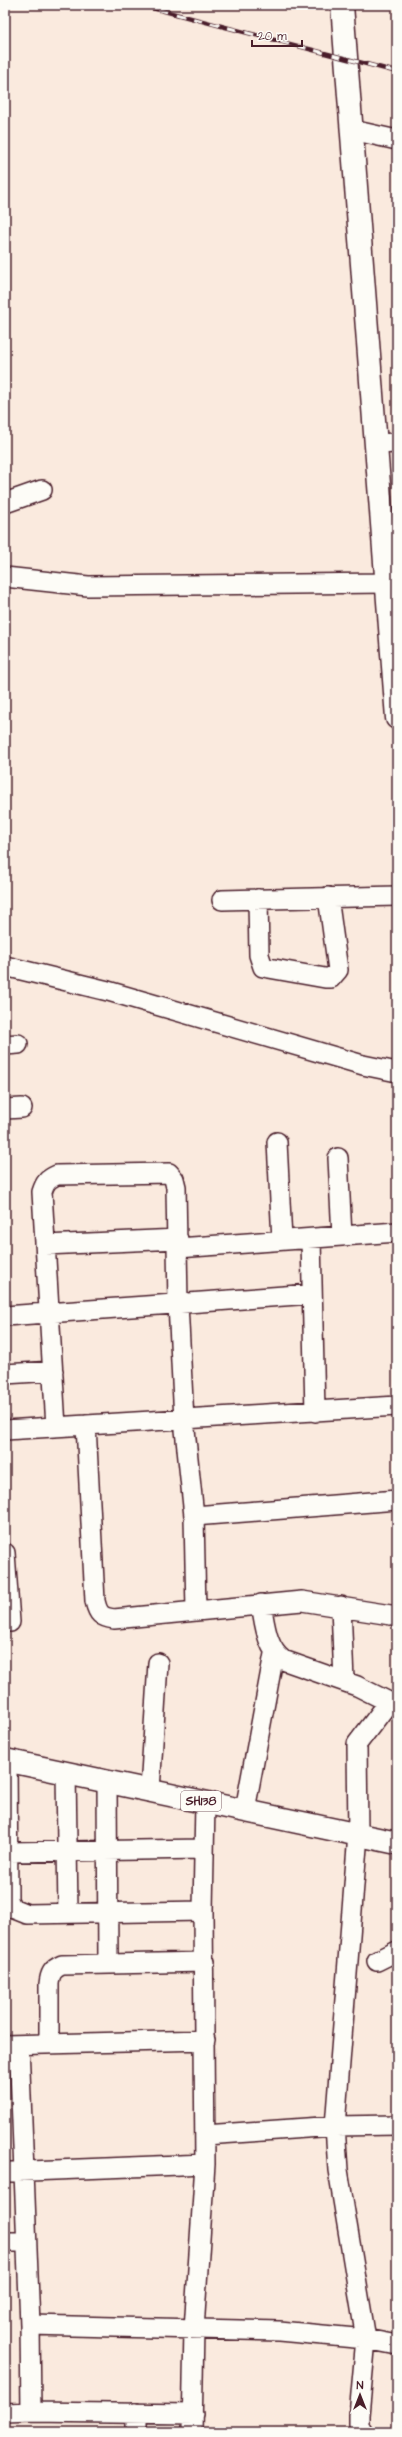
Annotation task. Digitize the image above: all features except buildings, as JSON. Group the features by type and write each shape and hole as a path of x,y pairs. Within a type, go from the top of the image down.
{"street":[{"path":"342,5 352,130 386,444 397,718"},
{"path":"352,130 397,140"},
{"path":"5,503 42,490"},
{"path":"5,577 88,586 392,581"},
{"path":"222,900 397,896"},
{"path":"258,899 259,955 263,967 331,978 338,970 328,897"},
{"path":"5,966 108,991 363,1066 397,1072"},
{"path":"277,1142 282,1240"},
{"path":"338,1158 342,1236"},
{"path":"56,1427 42,1192 49,1178 57,1175 169,1174 174,1178 176,1187 178,1304 184,1420 194,1516 196,1611"},
{"path":"45,1245 282,1240 397,1232"},
{"path":"311,1238 315,1412"},
{"path":"5,1316 312,1294"},
{"path":"5,1374 53,1371"},
{"path":"5,1430 397,1406"},
{"path":"86,1425 94,1601 97,1611 103,1617 114,1619 302,1601 397,1616"},
{"path":"194,1516 397,1500"},
{"path":"5,1563 10,1622"},
{"path":"245,1810 274,1654 270,1644 261,1604"},
{"path":"341,1606 344,1682"},
{"path":"274,1654 283,1660 344,1682 393,1704 357,1744 358,1834 335,2126 338,2170 366,2339 359,2415 359,2424 363,2432"},
{"path":"150,1790 158,1663"},
{"path":"6,1760 8,1900 16,1912 27,1914 108,1911 203,1911"},
{"name":"SH138","path":"6,1760 397,1843"},
{"path":"66,1772 68,1913"},
{"path":"107,1781 108,1964"},
{"path":"5,2413 136,2413 192,2423 194,2329 205,2164 205,1962 203,1911 205,1802"},
{"path":"8,1852 204,1849"},
{"path":"378,1961 397,1951"},
{"path":"49,2044 49,1984 50,1975 55,1967 62,1965 205,1962"},
{"path":"31,2412 30,2325 26,2242 14,2172 12,2045 205,2040"},
{"path":"205,2134 335,2126 397,2125"},
{"path":"14,2172 205,2164"},
{"path":"5,2242 26,2242"},
{"path":"30,2325 280,2331 366,2339 397,2345"},
{"path":"136,2413 136,2432"}],"railway":[{"path":"141,5 397,72"}]}
